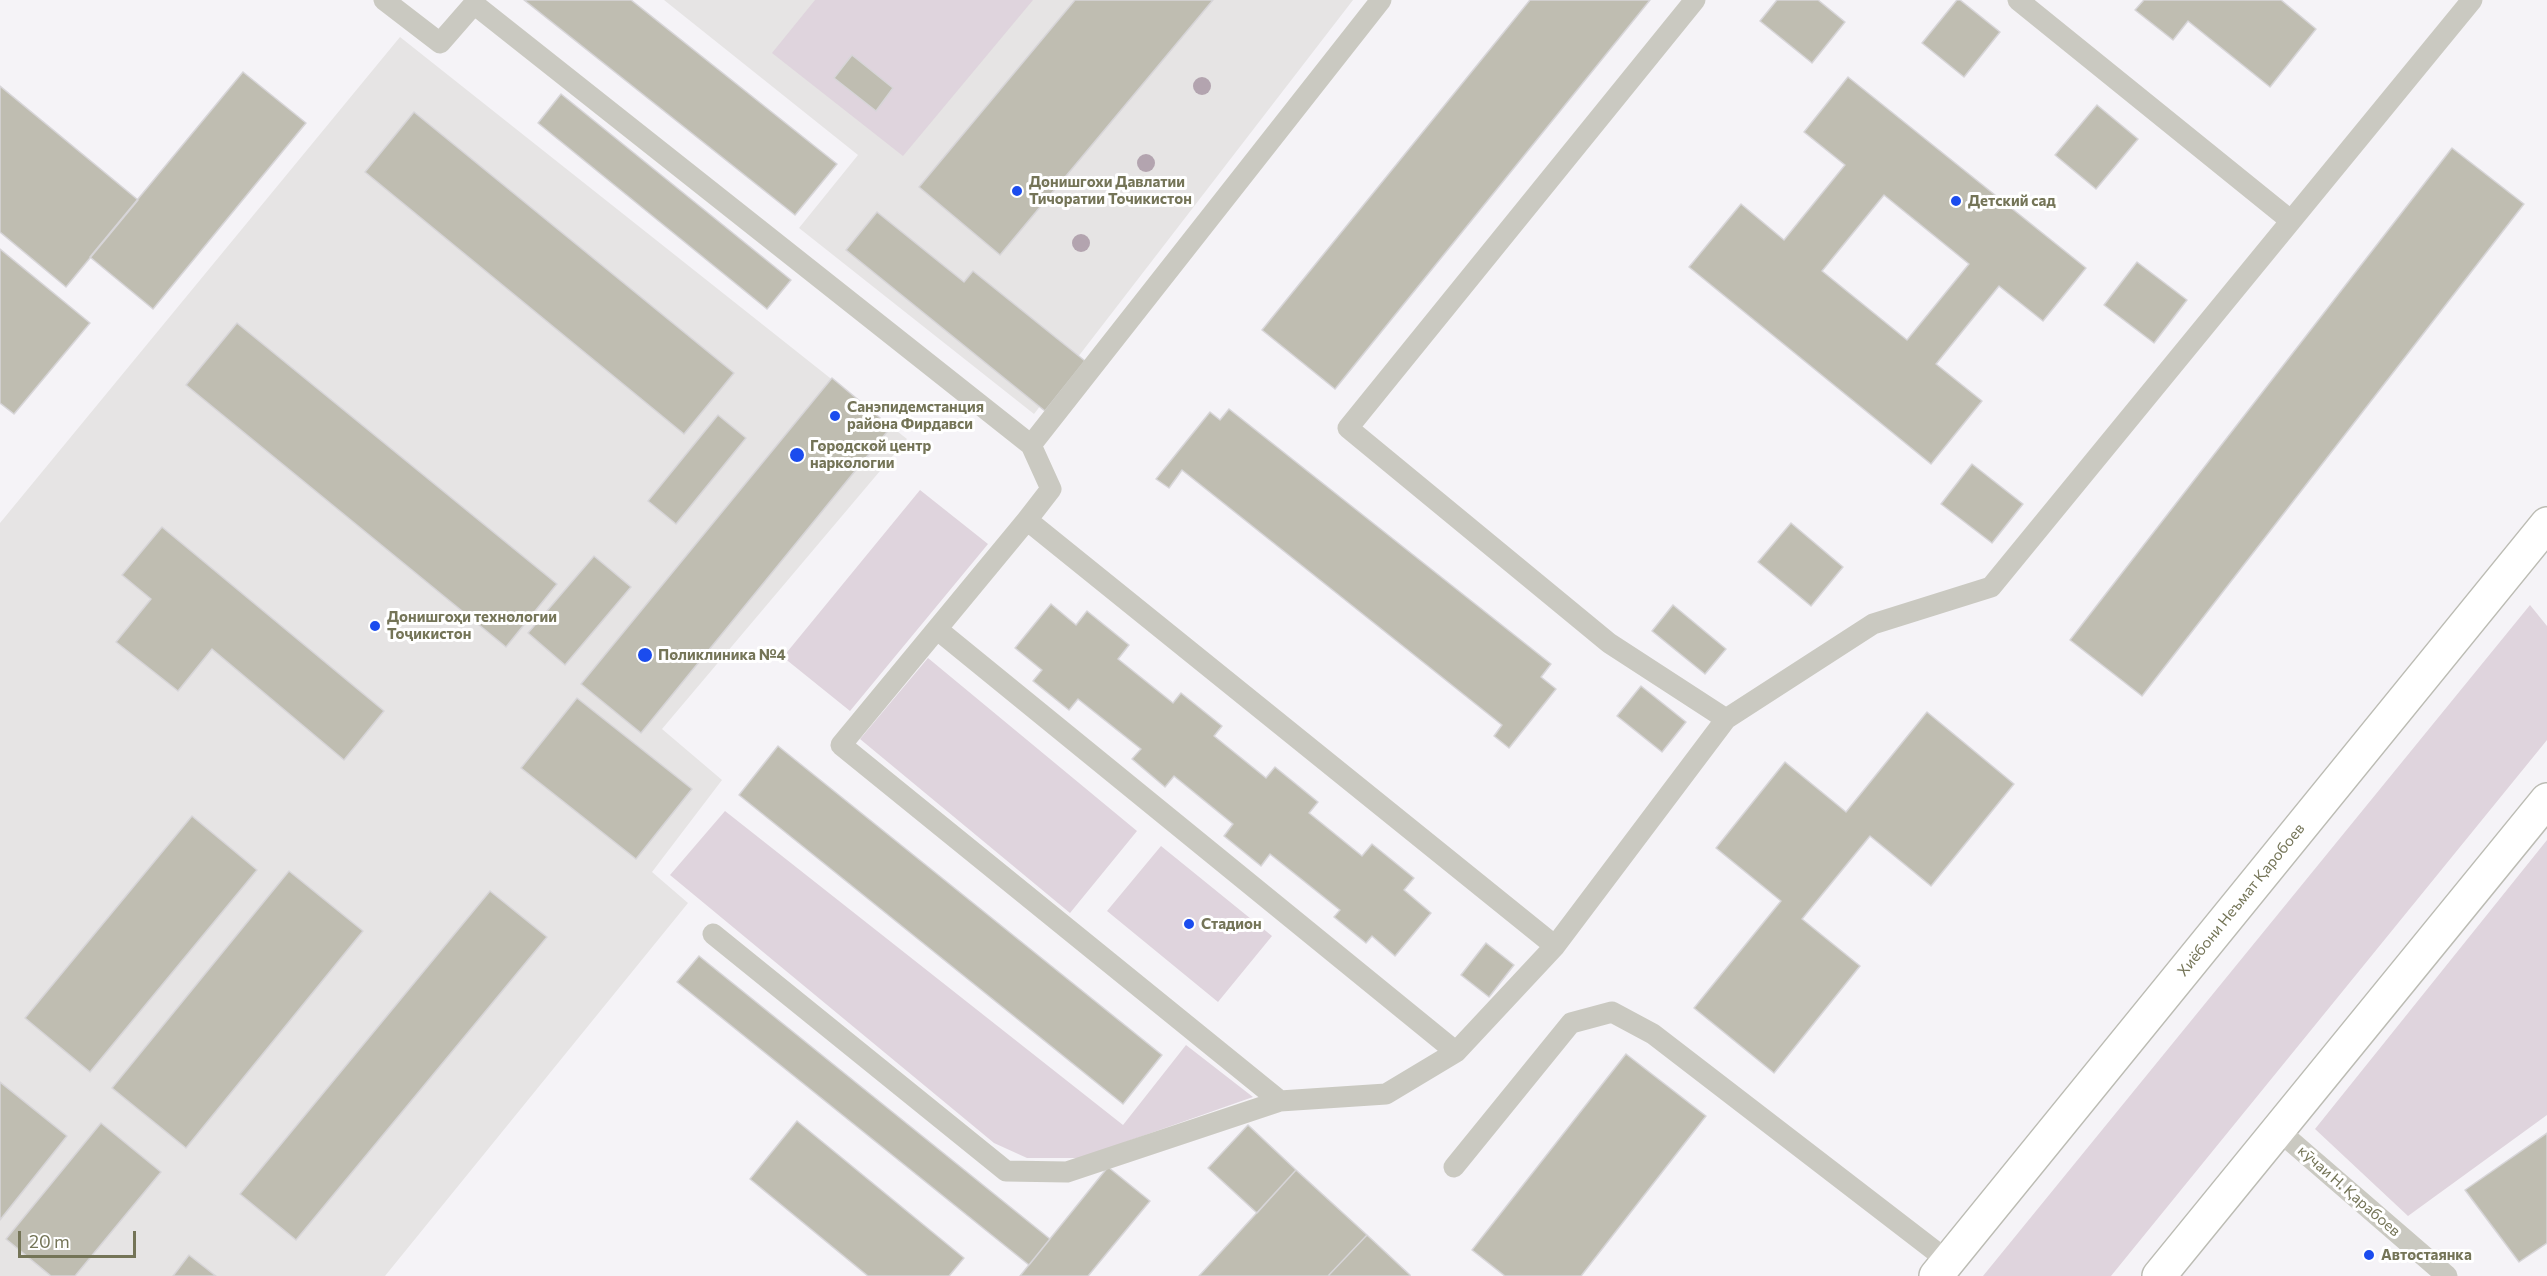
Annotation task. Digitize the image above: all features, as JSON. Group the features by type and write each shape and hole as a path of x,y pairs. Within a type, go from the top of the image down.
{"highway":[{"name":"Хиёбони Неъмат Қаробоев","path":"1942,1268 2546,533"},
{"path":"2159,1276 2547,800"}],"lane":[{"path":"384,0 440,43 474,4 1031,445 1051,489 938,630 841,745 1280,1101"},
{"path":"1031,445 1381,0"},
{"path":"1695,0 1348,428 1609,643 1726,719"},
{"path":"2018,0 2290,220"},
{"path":"713,934 1006,1171 1067,1172 1280,1101 1386,1094 1456,1052 1555,946 1726,719 1873,624 1991,587 2472,0"},
{"path":"1027,520 1555,946"},
{"path":"938,630 1456,1052"},
{"path":"1454,1167 1571,1023 1612,1012 1653,1034 1942,1268"},
{"name":"кӯчаи Н. Қарабоев","path":"2278,1130 2447,1276"}],"shaded area":[{"name":"Донишгохи Давлатии Тичоратии Точикистон","path":"664,0 1353,0 1034,414 799,228 858,155"},
{"path":"815,0 1033,0 903,156 772,53"},
{"name":"Донишгоҳи технологии Тоҷикистон","path":"400,37 907,439 662,729 722,780 652,872 688,903 385,1276 0,1276 0,523"},
{"path":"920,490 988,544 850,711 783,657"},
{"path":"2530,605 2547,626 2547,740 2111,1276 1983,1276"},
{"path":"928,658 1137,831 1070,913 860,739"},
{"path":"725,811 1123,1125 1186,1045 1253,1097 1080,1158 1027,1158 994,1143 670,875"},
{"path":"2547,840 2547,1115 2408,1216 2315,1129"},
{"name":"Стадион","path":"1161,846 1272,936 1218,1002 1107,911"}],"building":[{"path":"524,0 631,0 837,164 795,215"},
{"path":"1075,0 1213,0 1000,255 919,187"},
{"path":"1530,0 1650,0 1335,389 1262,330"},
{"path":"1777,0 1818,0 1845,22 1812,63 1760,21"},
{"path":"1957,0 2000,32 1964,77 1922,43"},
{"path":"2144,0 2281,0 2316,29 2270,87 2188,21 2173,40 2135,10"},
{"path":"852,55 893,88 876,111 834,78"},
{"path":"243,72 306,123 153,309 90,257"},
{"path":"1848,77 2086,268 2043,321 1999,286 1936,364 1982,401 1931,464 1689,267 1741,204 1784,240 1845,165 1804,132","holes":["1884,195 1969,264 1907,340 1822,271"]},
{"path":"0,86 138,200 66,287 0,232"},
{"path":"561,94 791,280 767,309 538,123"},
{"path":"2097,105 2138,139 2096,189 2055,155"},
{"path":"414,112 734,373 684,434 365,172"},
{"path":"2452,148 2524,204 2142,696 2070,640"},
{"path":"877,212 964,282 973,271 1085,361 1045,411 846,250"},
{"path":"0,249 90,323 14,414 0,403"},
{"path":"2137,262 2187,300 2154,343 2104,305"},
{"path":"237,323 557,584 506,647 186,385"},
{"path":"832,378 891,427 641,733 581,684"},
{"path":"1229,409 1551,664 1541,677 1556,689 1509,748 1494,736 1502,725 1182,470 1169,488 1156,479 1210,412 1220,420"},
{"path":"718,415 746,438 676,524 648,501"},
{"path":"1972,464 2023,504 1992,543 1941,504"},
{"path":"1791,523 1843,567 1811,606 1758,562"},
{"path":"162,527 384,711 344,760 212,649 178,691 116,642 151,599 122,575"},
{"path":"594,556 631,587 565,665 528,633"},
{"path":"1051,604 1076,625 1087,611 1129,645 1118,659 1173,703 1181,693 1222,726 1214,736 1266,778 1275,767 1318,802 1309,813 1362,856 1372,844 1414,878 1404,890 1431,913 1395,956 1372,936 1366,943 1334,917 1340,910 1270,854 1261,866 1224,836 1233,824 1174,776 1165,787 1132,759 1141,749 1078,699 1069,710 1033,681 1042,670 1015,648"},
{"path":"1673,605 1726,649 1705,674 1652,631"},
{"path":"1641,686 1686,722 1662,752 1617,716"},
{"path":"577,698 692,789 636,859 521,768"},
{"path":"1927,712 2014,784 1931,886 1870,836 1802,919 1860,966 1774,1073 1694,1008 1781,901 1716,848 1785,762 1846,812"},
{"path":"778,746 1162,1055 1123,1104 739,795"},
{"path":"192,816 257,870 90,1072 25,1018"},
{"path":"289,871 363,931 186,1148 112,1088"},
{"path":"490,891 547,937 296,1240 240,1194"},
{"path":"1486,943 1514,965 1489,997 1461,975"},
{"path":"699,956 1050,1239 1029,1265 677,982"},
{"path":"1626,1054 1706,1116 1581,1276 1505,1276 1472,1250"},
{"path":"0,1082 67,1136 0,1220"},
{"path":"797,1121 964,1258 949,1276 868,1276 750,1179"},
{"path":"101,1123 161,1172 75,1276 51,1276 6,1239"},
{"path":"1248,1125 1296,1170 1257,1213 1208,1168"},
{"path":"2547,1133 2547,1243 2519,1262 2465,1190"},
{"path":"1108,1167 1150,1201 1088,1276 1020,1276"},
{"path":"1296,1170 1367,1235 1328,1276 1199,1276"},
{"path":"1367,1235 1410,1275 1410,1276 1328,1276"},
{"path":"189,1255 216,1276 173,1276"}],"place":[{"name":"Донишгохи Давлатии Тичоратии Точикистон","path":"1017,191"},
{"name":"Детский сад","path":"1956,201"},
{"name":"Санэпидемстанция района Фирдавси","path":"835,416"},
{"name":"Городской центр наркологии","path":"797,455"},
{"name":"Донишгоҳи технологии Тоҷикистон","path":"375,626"},
{"name":"Поликлиника №4","path":"645,655"},
{"name":"Стадион","path":"1189,924"},
{"name":"Автостаянка","path":"2369,1255"}]}
